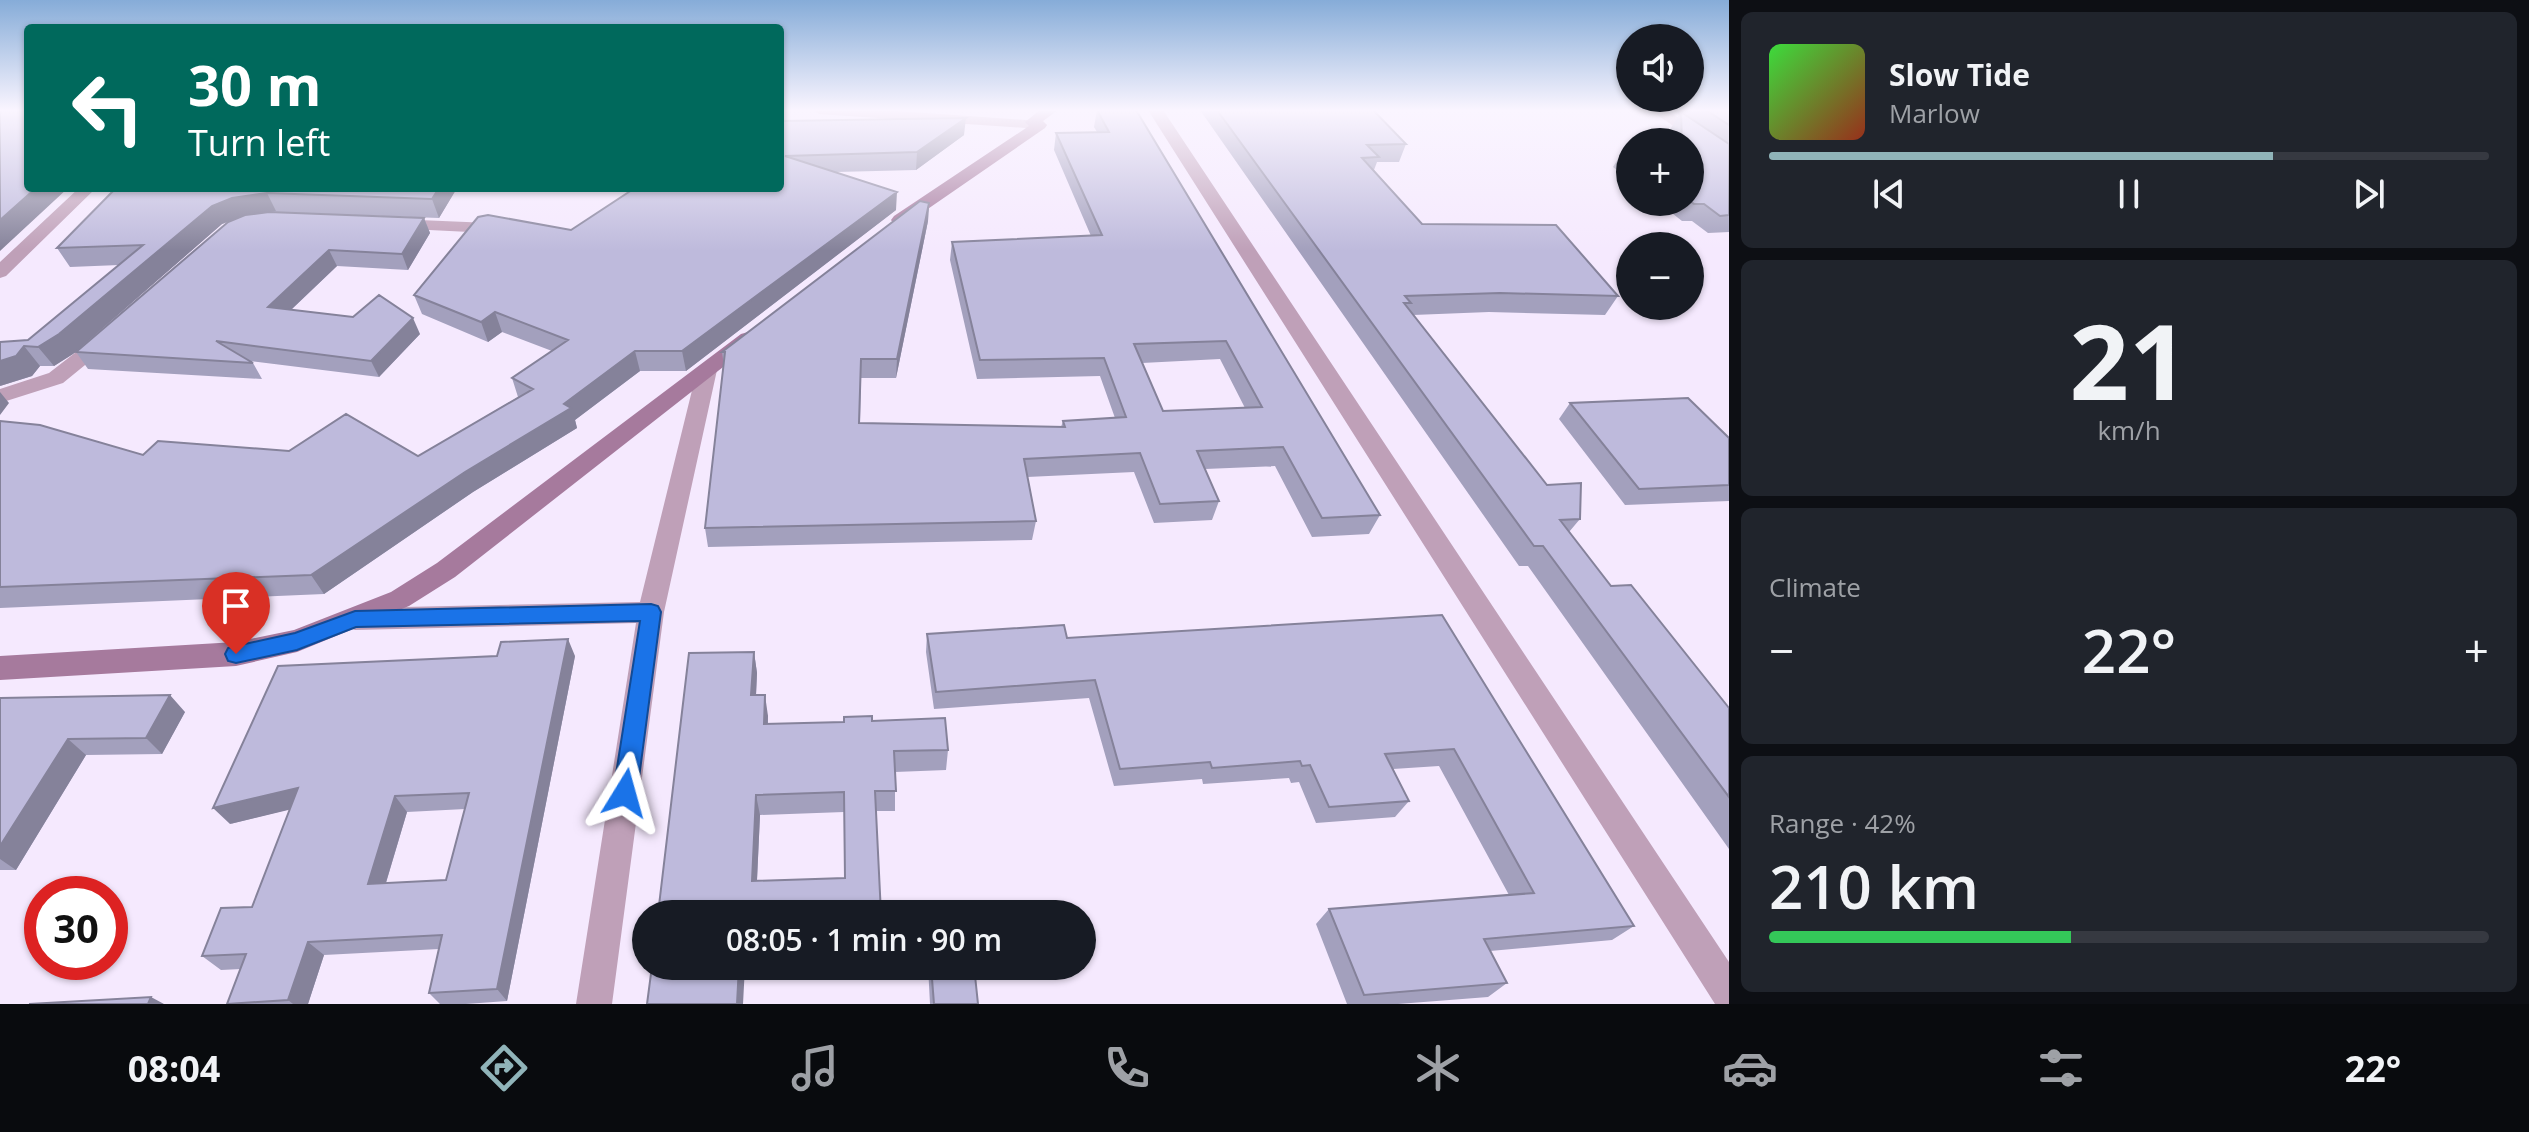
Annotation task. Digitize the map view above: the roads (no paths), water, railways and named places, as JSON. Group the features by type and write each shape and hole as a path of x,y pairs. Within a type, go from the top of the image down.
{"street":[{"path":"879,236 991,157"},
{"path":"1185,157 1729,994"},
{"path":"0,272 84,192"},
{"path":"383,223 490,228"},
{"path":"0,668 236,654 297,641 400,599 446,570 768,322"},
{"path":"0,396 56,378 116,330"},
{"path":"594,1004 651,612 707,370"},
{"path":"355,619 651,612"}]}
